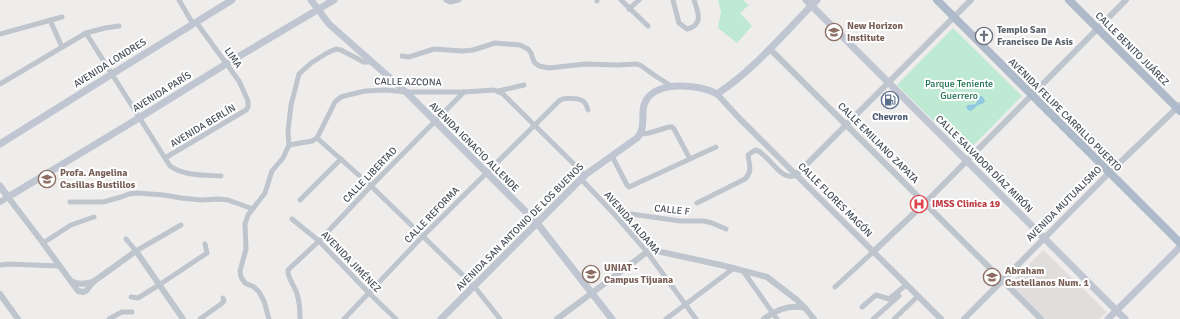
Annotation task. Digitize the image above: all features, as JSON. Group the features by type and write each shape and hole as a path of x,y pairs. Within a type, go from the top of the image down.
{"main road":[{"name":"AVENIDA LONDRES","path":"0,144 232,0"},
{"name":"AVENIDA IGNACIO ALLENDE","path":"311,0 329,24 406,92 537,223 612,319"},
{"name":"AVENIDA PARÍS","path":"8,197 334,0"},
{"name":"CALLE SALVADOR DÍAZ MIRÓN","path":"806,0 1125,319"},
{"path":"641,134 643,127 644,106 646,100 654,91 673,86 692,86 717,94 733,83 770,49 817,0"},
{"name":"AVENIDA FELIPE CARRILLO PUERTO","path":"937,0 1180,243"},
{"name":"CALLE BENITO JUÁREZ","path":"1069,0 1179,108"},
{"name":"AVENIDA SAN ANTONIO DE LOS BUENOS","path":"441,319 583,177 634,141 641,134"},
{"path":"0,186 8,197"},
{"path":"1108,319 1180,247"}],"street":[{"name":"LIMA","path":"179,0 239,81 248,101 248,107"},
{"path":"448,1 459,0"},
{"path":"621,0 648,26"},
{"path":"629,9 639,0"},
{"path":"673,0 679,23 687,29 696,24 699,18 694,0"},
{"path":"697,203 745,179 748,176 750,168 748,155 756,150 764,154 778,170 788,177 796,175 971,0"},
{"path":"835,287 925,203 1126,0"},
{"path":"0,34 62,17"},
{"path":"50,20 62,47"},
{"path":"0,84 86,33 119,26"},
{"path":"86,33 170,166 180,172 221,176"},
{"path":"402,56 409,57 434,49 462,51 473,50 495,43 520,45 531,52 534,62 539,66 549,68 585,64 636,64 673,86"},
{"path":"269,319 264,300 259,292 254,287 245,283 241,277 240,271 246,248 245,224 248,215 265,193 272,171 289,146 288,130 291,105 299,74 311,62 336,49 341,50 363,62 372,62"},
{"name":"CALLE EMILIANO ZAPATA","path":"770,49 1041,319"},
{"name":"CALLE AZCONA","path":"317,138 335,102 341,97 360,92 375,90 406,92 498,91 524,85"},
{"name":"AVENIDA ALDAMA","path":"498,91 534,125 583,177 647,252 696,319"},
{"name":"CALLE LIBERTAD","path":"300,319 300,304 297,293 288,274 288,270 319,241 464,92"},
{"name":"CALLE FLORES MAGÓN","path":"717,94 739,118 941,319"},
{"name":"CALLE REFORMA","path":"344,319 423,236 562,99 581,100 588,110"},
{"name":"AVENIDA BERLÍN","path":"165,158 246,110 248,107"},
{"name":"AVENIDA MUTUALISMO","path":"964,319 1109,173 1179,108"},
{"path":"641,134 672,127 690,159"},
{"path":"289,146 317,138 371,186 474,286 500,319"},
{"path":"612,156 629,187 716,147"},
{"path":"300,200 341,159"},
{"path":"70,202 103,202 137,193 201,200 228,200 253,208"},
{"path":"8,197 70,281 78,291 83,292 86,291 93,282 136,251 181,224"},
{"name":"AVENIDA PARÍS","path":"0,202 8,197"},
{"name":"CALLE F","path":"616,216 631,214 680,222 708,222 726,229"},
{"path":"43,243 71,225 94,217"},
{"name":"AVENIDA JIMÉNEZ","path":"292,219 319,241 396,319"},
{"path":"126,239 183,319"},
{"path":"131,297 138,298 207,253 205,244"},
{"path":"557,319 647,252 652,250 764,276 797,300 814,319"},
{"path":"0,265 59,266"},
{"path":"666,319 734,268"},
{"path":"743,271 777,319"},
{"path":"862,307 876,296 886,298 892,297 907,286"},
{"path":"873,319 907,286"},
{"path":"0,294 18,319"},
{"path":"894,319 918,296"},
{"path":"200,319 221,304 224,301 223,298"},
{"path":"764,319 773,313 794,306 806,309"},
{"path":"109,319 122,312 132,312"}],"shaded area":[{"path":"1043,250 1107,312 1099,319 1045,319 1010,284"}],"green space":[{"path":"718,0 743,0 749,5 740,13 752,26 737,43 718,28 721,12"},
{"name":"Parque Teniente Guerrero","path":"953,28 1022,96 966,153 897,85"}],"water":[{"path":"979,96 983,97 985,101 984,103 978,105 971,111 968,110 966,107 968,105 976,104"}],"place":[{"name":"New Horizon Institute","path":"834,32"},
{"name":"Templo San Francisco De Asis","path":"984,36"},
{"name":"Chevron","path":"890,100"},
{"name":"Profa. Angelina Casillas Bustillos","path":"47,179"},
{"name":"IMSS Clinica 19","path":"919,204"},
{"name":"UNIAT - Campus Tijuana","path":"591,274"},
{"name":"Abraham Castellanos Num. 1","path":"992,277"}]}
